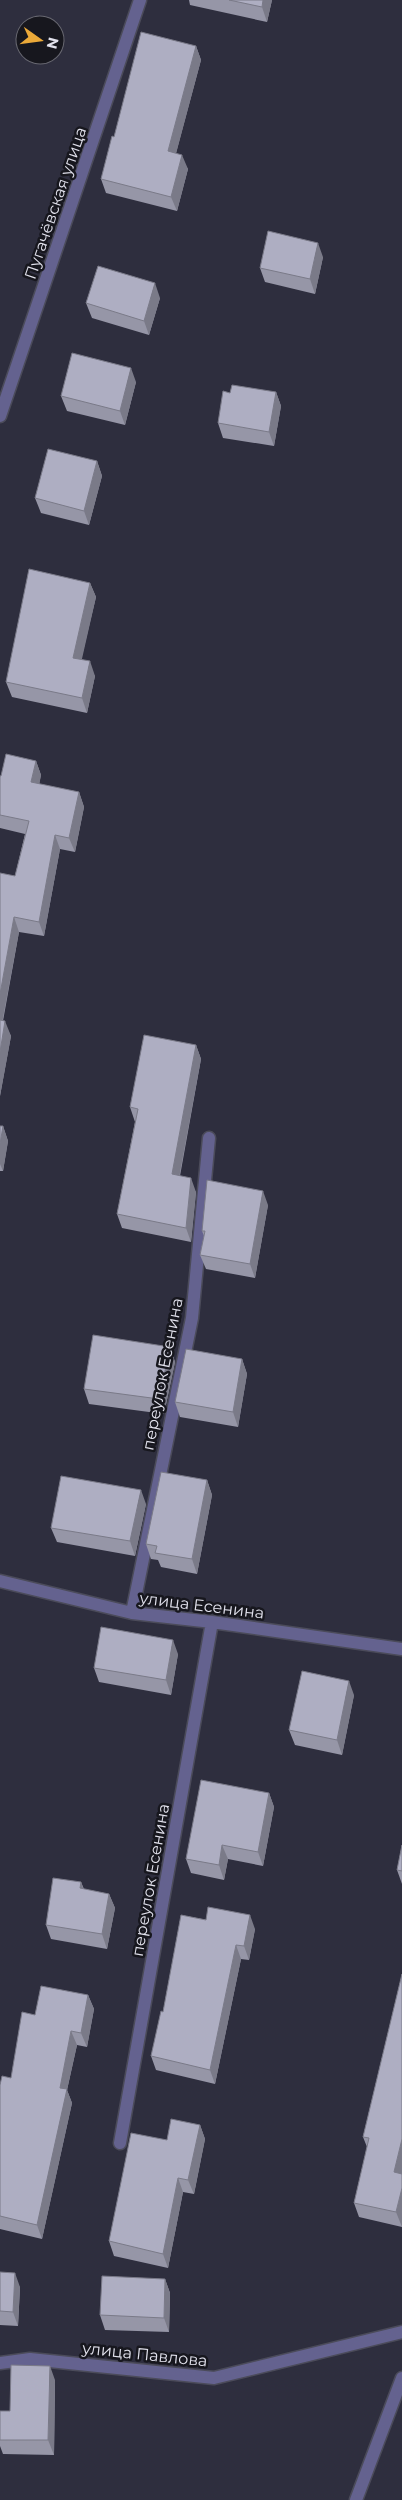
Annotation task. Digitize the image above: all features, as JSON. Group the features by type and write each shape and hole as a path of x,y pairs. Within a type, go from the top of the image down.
{"street":[{"name":"Пугачёвская улица","path":"0,416 140,0"},
{"name":"переулок Есенина","path":"132,1613 192,1318 209,1138"},
{"name":"улица Есенина","path":"0,1581 132,1613 212,1622 402,1649"},
{"name":"переулок Есенина","path":"120,2144 212,1622"},
{"name":"улица Павлова","path":"0,2363 30,2358 214,2378 402,2332"},
{"path":"356,2500 402,2378"}],"building":[{"path":"229,0 263,0 262,7"},
{"path":"141,32 196,46 168,151 182,155 171,197 101,179 112,136 114,137"},
{"path":"268,231 318,243 310,279 260,268"},
{"path":"98,266 155,283 144,321 86,303"},
{"path":"72,353 131,368 120,411 61,396"},
{"path":"232,385 276,392 269,432 218,423 223,391 230,393"},
{"path":"48,449 97,461 84,511 35,498"},
{"path":"29,569 90,583 73,658 90,661 82,698 6,682"},
{"path":"6,754 36,761 31,782 79,792 69,838 55,835 39,922 14,917 0,994 0,873 15,876 29,821 0,815 0,776"},
{"path":"0,1020 5,1021 0,1052"},
{"path":"144,1035 196,1045 172,1174 191,1178 186,1228 117,1214 138,1109 130,1107"},
{"path":"0,1126 3,1126 0,1144"},
{"path":"207,1180 263,1191 250,1264 200,1255 205,1231 202,1231"},
{"path":"93,1335 170,1347 159,1399 84,1389"},
{"path":"186,1349 242,1359 233,1412 175,1402"},
{"path":"161,1472 207,1480 192,1559 155,1553 157,1546 146,1544"},
{"path":"61,1476 141,1490 130,1541 51,1528"},
{"path":"101,1627 173,1640 166,1680 94,1668"},
{"path":"302,1671 349,1681 337,1740 289,1730"},
{"path":"201,1780 269,1793 258,1852 222,1845 219,1865 186,1859"},
{"path":"402,1845 402,1871 397,1870"},
{"path":"53,1878 81,1882 80,1888 109,1894 102,1934 46,1925"},
{"path":"208,1907 250,1915 244,1946 236,1945 210,2070 151,2056 161,2011 163,2012 181,1915 206,1920"},
{"path":"402,1974 402,2139 394,2172 402,2174 402,2188 396,2212 354,2203 369,2138 363,2137"},
{"path":"41,1986 88,1995 81,2033 71,2031 60,2088 67,2089 37,2225 0,2216 0,2085 2,2076 11,2078 22,2012 35,2015"},
{"path":"171,2119 200,2125 188,2180 178,2178 163,2254 109,2241 131,2133 167,2140"},
{"path":"0,2272 15,2273 13,2312 0,2311"},
{"path":"102,2276 165,2279 164,2318 100,2315"},
{"path":"11,2365 50,2366 48,2440 0,2440 0,2411 10,2411"}]}
